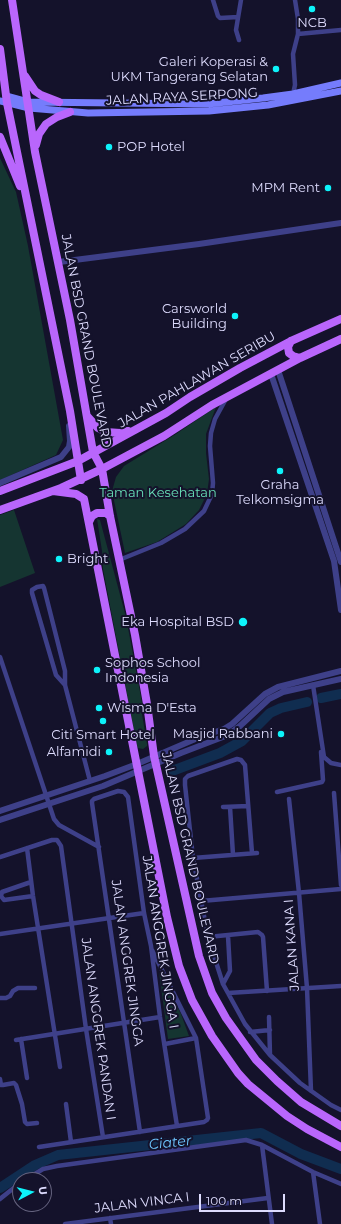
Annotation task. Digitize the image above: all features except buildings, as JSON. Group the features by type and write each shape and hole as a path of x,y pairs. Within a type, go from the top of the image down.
{"main road":[{"name":"JALAN BSD GRAND BOULEVARD","path":"12,0 35,152 59,262 93,452 102,469 110,516 135,635 155,760 199,956 212,993 226,1018 256,1060 301,1102 341,1126"},
{"path":"0,49 4,100 29,207 69,408 81,480"},
{"path":"24,74 35,90 46,98 59,102"},
{"name":"JALAN RAYA SERPONG","path":"28,105 70,112 88,113 209,111 260,102 341,83"},
{"name":"JALAN RAYA SERPONG","path":"28,105 59,102 208,104 260,102 310,98 341,91"},
{"path":"4,100 28,105"},
{"path":"35,152 42,128 53,120 70,112"},
{"path":"0,137 29,207"},
{"name":"JALAN PAHLAWAN SERIBU","path":"0,491 78,461 141,427 240,368 291,341 341,319"},
{"path":"0,510 81,480 164,436 199,413 228,397 300,358 341,339"},
{"path":"291,341 288,347 289,353 300,358"},
{"path":"69,408 73,414 77,415 86,413 98,428 111,433 141,427"},
{"path":"54,491 76,494 84,499 167,917 179,966 192,1000 201,1019 238,1074 248,1084 307,1129 341,1147"},
{"path":"89,522 92,516 97,513 106,513 110,516"}],"street":[{"path":"213,0 220,18 238,17"},
{"path":"238,40 236,30 241,0"},
{"path":"294,94 295,85 293,54 298,34 298,19 295,0"},
{"path":"298,34 341,30"},
{"path":"59,262 199,244 341,223"},
{"path":"275,372 306,455 337,552 339,560 341,610"},
{"path":"275,372 299,458 337,552"},
{"path":"119,560 161,543 185,529 204,510 212,494 213,483 210,446 211,433 216,419 228,397"},
{"path":"0,482 57,460 65,453 70,441 69,408"},
{"path":"299,458 306,455"},
{"path":"64,685 56,674 32,593 32,590 37,587 43,586 44,588 65,671 64,685 90,781"},
{"path":"0,657 54,819 59,825 99,847"},
{"path":"0,820 102,786 155,760 228,735 269,699 282,692 341,671"},
{"path":"301,685 313,685 341,679"},
{"path":"313,685 324,757 330,763 341,765"},
{"path":"277,792 322,782 322,746"},
{"path":"193,858 254,853 245,765 241,760 237,759 188,776 185,780 193,858 208,936 223,984 250,1032 270,1055 300,1083 331,1105 341,1110"},
{"path":"0,811 90,781 138,768"},
{"name":"JALAN ANGGREK JINGGA I","path":"94,799 118,791 124,792 128,797 144,913 151,946 160,1017 177,1126"},
{"path":"334,793 341,885"},
{"name":"JALAN ANGGREK JINGGA","path":"94,799 92,804 110,918 140,1132"},
{"name":"JALAN KANA I","path":"288,799 299,893 307,988 311,1091"},
{"path":"223,807 248,806"},
{"path":"230,807 233,855"},
{"name":"JALAN ANGGREK PANDAN I","path":"27,848 55,840 60,843 103,1137"},
{"path":"0,857 27,848 33,896 60,1067"},
{"path":"31,882 2,892 0,896 4,900 33,896"},
{"path":"201,901 341,889"},
{"path":"0,934 144,913"},
{"path":"208,936 228,936 258,932 263,937 267,991"},
{"path":"223,984 230,971 228,936"},
{"path":"39,1147 140,1132 207,1120 208,1118 196,1038 151,946"},
{"path":"228,993 341,986"},
{"path":"0,998 10,996 13,991 18,988 35,988"},
{"path":"27,1078 18,1040 160,1017"},
{"path":"269,1017 270,1055"},
{"path":"250,1032 270,1030"},
{"path":"164,1044 196,1038"},
{"path":"0,1079 1,1085 3,1086 14,1083 16,1085 22,1104 25,1122 27,1124 37,1123"},
{"path":"66,1104 71,1142"},
{"path":"38,1172 43,1169 167,1150 246,1140 262,1145 313,1172 341,1184"},
{"path":"262,1145 272,1224"},
{"path":"313,1172 320,1224"},
{"path":"0,1199 12,1189"},
{"name":"JALAN VINCA I","path":"66,1224 268,1198"},
{"path":"110,1218 111,1224"}],"green space":[{"path":"0,158 16,192 28,246 63,440 56,455 0,480"},
{"name":"Taman Kesehatan","path":"216,407 206,434 206,453 209,479 207,494 199,510 186,524 157,542 125,553 112,491 116,477 124,466"},
{"path":"14,510 35,573 0,587 0,515"},
{"path":"97,519 100,520 126,617 143,708 142,714 147,746 143,749 138,748 137,746 103,569"},
{"path":"159,972 181,1014 189,1036 168,1039"}],"waterway":[{"path":"321,698 341,694"},
{"path":"172,771 220,753 242,741 270,713 281,708 307,702"},
{"name":"Ciater","path":"0,1188 35,1165 58,1155 261,1133 301,1154 341,1169"}],"place":[{"name":"NCB","path":"312,9"},
{"name":"Galeri Koperasi & UKM Tangerang Selatan","path":"276,69"},
{"name":"POP Hotel","path":"109,147"},
{"name":"MPM Rent","path":"328,188"},
{"name":"Carsworld Building","path":"235,316"},
{"name":"Graha Telkomsigma","path":"280,471"},
{"name":"Bright","path":"59,559"},
{"name":"Eka Hospital BSD","path":"243,622"},
{"name":"Sophos School Indonesia","path":"97,670"},
{"name":"Wisma D'Esta","path":"99,708"},
{"name":"Citi Smart Hotel","path":"103,721"},
{"name":"Masjid Rabbani","path":"281,734"},
{"name":"Alfamidi","path":"109,752"}]}
